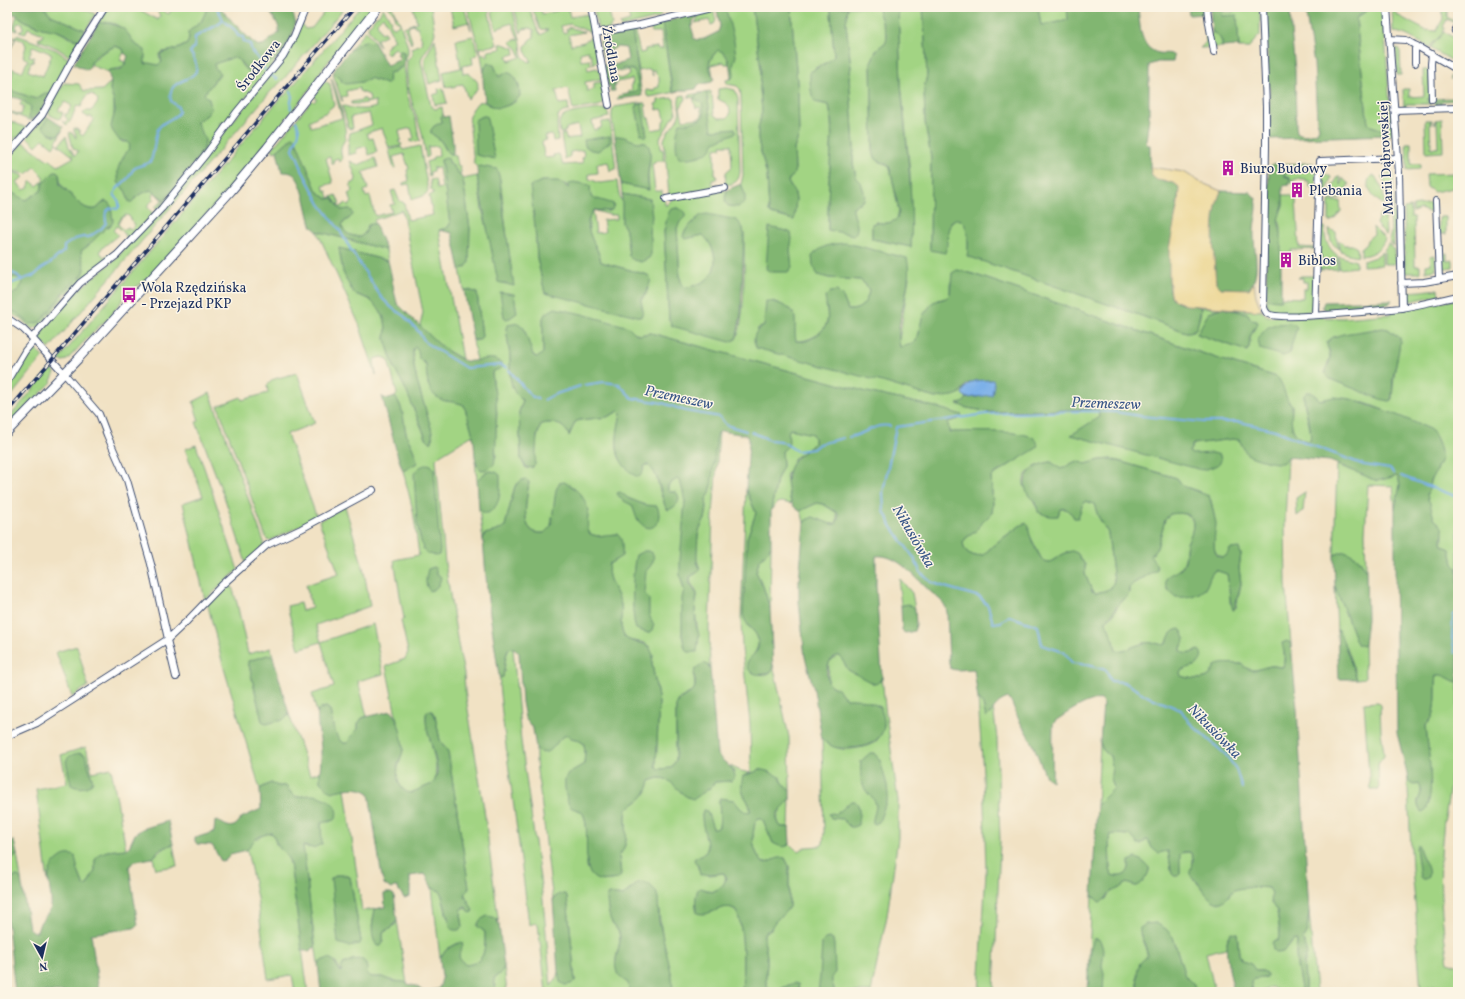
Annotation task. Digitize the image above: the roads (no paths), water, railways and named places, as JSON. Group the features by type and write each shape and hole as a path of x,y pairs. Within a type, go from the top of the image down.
{"street":[{"path":"7,155 42,115 76,53 105,7"},
{"name":"Środkowa","path":"7,381 33,339 80,283 129,244 162,208 206,154 236,113 283,56 294,36 306,7"},
{"path":"7,432 64,373 231,192 378,7"},
{"name":"Źródlana","path":"591,7 609,105"},
{"path":"596,33 640,25 715,7"},
{"path":"1207,7 1214,52"},
{"path":"1262,7 1266,107 1266,210 1263,303 1267,314 1280,316 1315,315 1402,308 1458,296"},
{"name":"Marii Dąbrowskiej","path":"1387,7 1398,158 1402,308"},
{"path":"1389,39 1403,39 1458,70"},
{"path":"1415,63 1415,49 1417,46"},
{"path":"1432,54 1432,99"},
{"path":"1394,110 1457,108"},
{"path":"1315,315 1320,161 1398,158"},
{"path":"666,199 725,188"},
{"path":"1436,201 1439,279"},
{"path":"1401,283 1415,283 1458,276"},
{"path":"7,318 23,329 33,339 99,414 126,476 151,564 176,677"},
{"path":"7,736 37,723 167,640 188,621 222,585 267,545 301,529 373,490"}],"water":[{"path":"993,380 994,384 992,395 967,398 962,394 968,385 974,381"}],"waterway":[{"path":"216,7 223,20"},
{"path":"223,20 235,30 238,36 243,37 244,42 250,44 252,52 258,58 265,70"},
{"path":"7,285 35,275 64,251 64,246 75,239 89,237 101,229 106,223 107,211 111,208 117,209 119,207 119,202 114,194 117,189 128,178 134,169 150,162 158,129 179,112 178,107 171,101 171,92 174,86 193,75 196,71 196,63 190,52 195,46 195,37 219,24 223,20"},
{"path":"272,76 277,79"},
{"path":"291,91 291,109"},
{"path":"296,121 299,132 293,149 320,204 339,229 381,297 392,308 404,316 420,333"},
{"path":"7,271 17,275 22,280"},
{"path":"420,334 426,343 466,368 500,365 507,368"},
{"path":"509,370 531,396 538,399"},
{"name":"Przemeszew","path":"584,385 604,382 619,384 632,398 663,403 686,411 720,417 726,425 746,431"},
{"name":"Przemeszew","path":"544,400 553,395 580,386"},
{"name":"Przemeszew","path":"896,427 986,414 1078,411 1115,412 1204,422 1240,422 1275,430 1312,445"},
{"name":"Przemeszew","path":"849,437 879,426 890,426"},
{"name":"Nikusiówka","path":"896,427 883,492 884,511 892,527 914,558 921,573 931,582 980,597 988,606 993,623 1001,622 1009,616 1038,626 1042,645 1064,652 1072,663 1088,665 1106,670 1111,681 1124,682 1147,696 1181,710 1189,722 1226,755 1236,769 1242,788"},
{"name":"Przemeszew","path":"751,432 770,440 781,441 797,451 805,450"},
{"name":"Przemeszew","path":"806,450 813,449 819,444 843,438"},
{"name":"Przemeszew","path":"1314,446 1364,465 1390,469 1394,474"},
{"name":"Przemeszew","path":"1401,476 1458,497"},
{"path":"1455,653 1452,638 1453,616 1458,611"}],"railway":[{"path":"7,412 355,7"}],"place":[{"name":"Biuro Budowy","path":"1228,168"},
{"name":"Plebania","path":"1297,190"},
{"name":"Biblos","path":"1286,260"},
{"name":"Wola Rzędzińska - Przejazd PKP","path":"129,295"}]}
